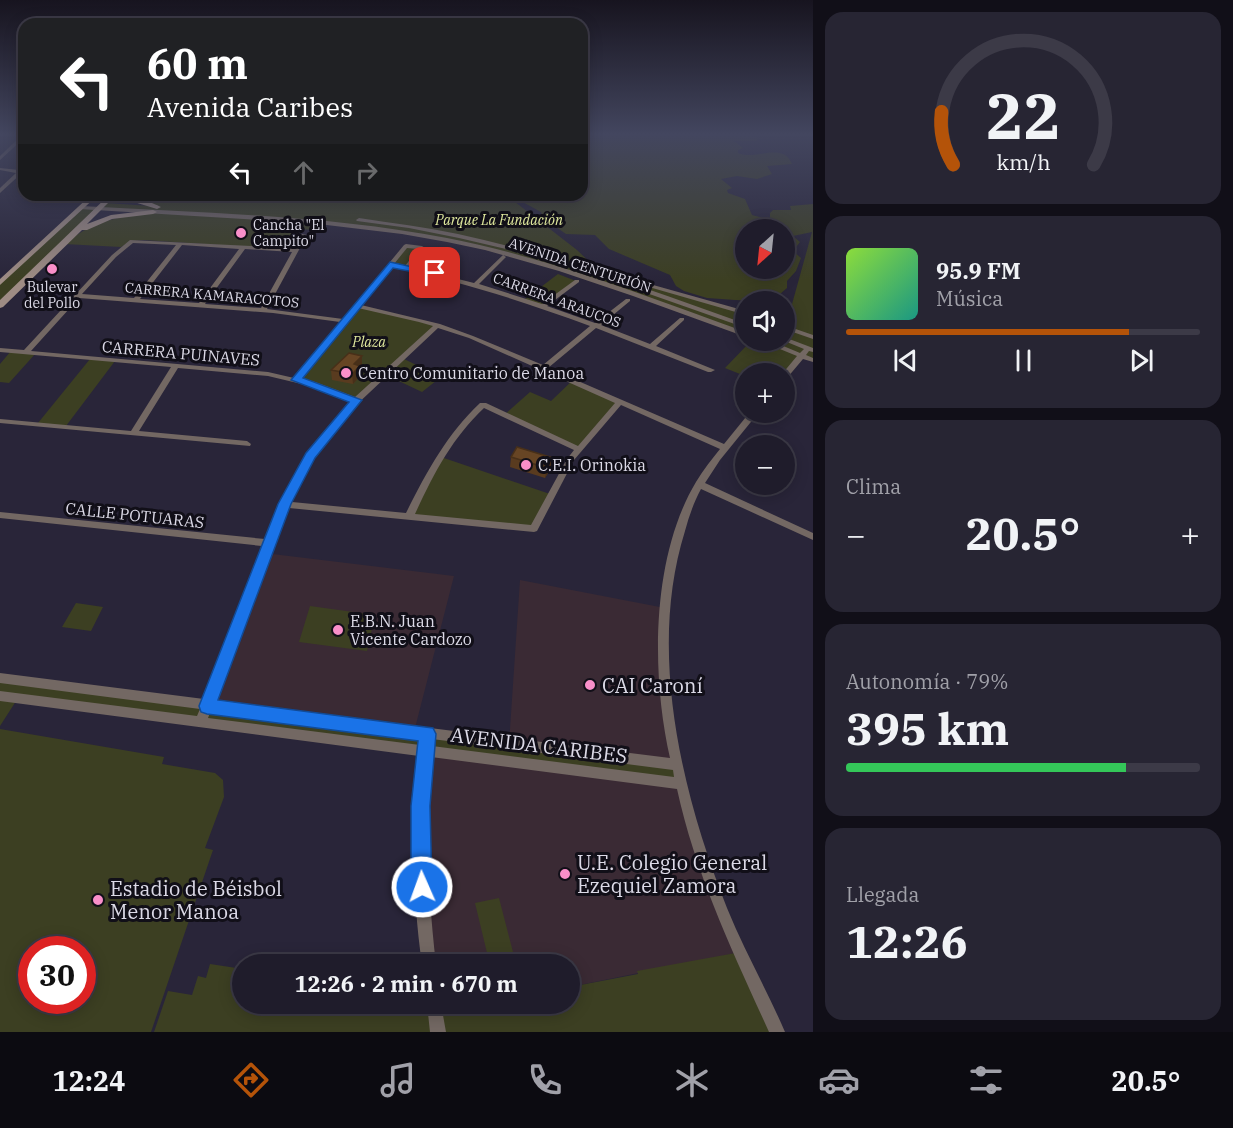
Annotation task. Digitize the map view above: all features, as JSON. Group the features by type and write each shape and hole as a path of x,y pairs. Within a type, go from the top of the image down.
{"main road":[{"path":"0,283 88,201"},
{"path":"0,305 107,201"},
{"path":"136,201 155,209"},
{"path":"73,234 111,218 155,209"}],"street":[{"name":"AVENIDA CENTURIÓN","path":"84,205 334,218 413,227 520,249 600,274 735,322"},
{"name":"AVENIDA CENTURIÓN","path":"155,209 346,225 446,239 552,266 735,331"},
{"path":"263,310 303,235"},
{"path":"26,352 122,247 132,241 296,250"},
{"path":"136,300 181,243"},
{"path":"296,380 406,246 422,248 407,268"},
{"path":"201,305 243,247"},
{"path":"476,284 503,258"},
{"name":"CARRERA ARAUCOS","path":"390,265 476,284 543,306 711,370"},
{"path":"600,274 735,310"},
{"path":"543,306 577,281"},
{"name":"CARRERA KAMARACOTOS","path":"77,296 263,310 344,321"},
{"path":"544,368 628,300"},
{"path":"357,306 438,325 544,368 726,448"},
{"path":"651,347 682,319"},
{"path":"201,722 284,504 314,450 356,400 438,325"},
{"path":"795,331 813,337"},
{"path":"795,343 810,349 795,364"},
{"name":"CARRERA PUINAVES","path":"0,350 243,371 296,380 356,400"},
{"path":"789,351 813,360"},
{"path":"134,434 176,365"},
{"path":"284,504 534,529 556,483 578,449 621,401"},
{"path":"409,516 427,478 466,422 483,405 578,449"},
{"path":"0,421 248,444"},
{"path":"746,423 699,484 676,540 665,601 665,668 676,765 714,893 777,1032"},
{"path":"699,484 813,537"},
{"name":"CALLE POTUARAS","path":"0,515 268,543"},
{"name":"AVENIDA CARIBES","path":"0,678 676,765"},
{"name":"AVENIDA CARIBES","path":"0,696 681,784"},
{"path":"427,734 421,847 428,954"},
{"path":"435,1014 438,1032"}],"shaded area":[{"name":"E.B.N. Juan Vicente Cardozo","path":"264,553 454,576 414,732 207,706"},
{"name":"CAI Caroní","path":"520,580 665,608 674,759 509,744"},
{"name":"U.E. Colegio General Ezequiel Zamora","path":"425,751 681,784 741,952 580,985 580,954 428,954 424,922"}],"green space":[{"path":"588,183 726,183 732,188 727,190 728,193 745,199 752,215 766,219 735,219 735,279 789,279 787,288 784,291 735,291 735,300 707,298 684,291 676,286 670,275 609,249 595,235 566,234 543,218 541,212 521,201 588,201"},
{"name":"Parque La Fundación","path":"107,201 105,203 151,206 141,201 514,201 577,250 597,269 593,271 735,310 735,331 552,266 428,236 321,223 317,230 295,229 290,239 299,242 295,250 144,240 132,241 121,247 64,244 104,222 149,212 99,209 104,203 88,202"},
{"path":"813,204 813,360 801,355 794,363 735,363 735,372 725,368 741,351 795,351 795,293 812,232 795,236 795,219 770,219 770,213 773,210 791,210 790,206"},
{"path":"81,208 98,209 0,304 0,284"},
{"path":"795,238 800,242 795,248"},
{"path":"406,246 449,254 432,273 390,265"},
{"path":"795,253 801,258 795,272"},
{"path":"558,274 576,281 543,305 525,299"},
{"name":"Plaza","path":"357,306 438,325 402,358 441,377 422,392 384,374 356,400 296,380"},
{"path":"11,351 36,353 9,383 0,382 0,364"},
{"path":"90,359 115,361 66,426 38,423"},
{"path":"573,380 621,401 578,449 504,415 530,392 551,401"},
{"path":"441,457 550,494 534,529 409,516"},
{"path":"76,603 103,607 91,631 62,627"},
{"path":"310,606 375,615 367,651 299,642"},
{"path":"0,678 676,765 681,784 18,698 0,726"},
{"name":"Estadio de Béisbol Menor Manoa","path":"0,729 164,757 162,764 215,773 223,780 224,797 205,848 213,850 151,1032 0,1032"},
{"path":"499,898 513,952 487,954 475,903"},
{"path":"741,952 777,1032 154,1032 168,991 192,995 198,976 206,978 210,964 232,967 232,1014 580,1014 580,985 638,974 637,971"}],"building":[{"path":"349,353 362,356 354,364 360,366 352,374 331,370"},
{"path":"517,447 553,458 547,468 511,457"}],"place":[{"name":"Cancha \"El Campito\"","path":"241,233"},
{"name":"Bulevar del Pollo","path":"52,269"},
{"name":"Centro Comunitario de Manoa","path":"346,373"},
{"name":"C.E.I. Orinokia","path":"526,465"},
{"name":"E.B.N. Juan Vicente Cardozo","path":"338,630"},
{"name":"CAI Caroní","path":"590,685"},
{"name":"U.E. Colegio General Ezequiel Zamora","path":"565,874"},
{"name":"Estadio de Béisbol Menor Manoa","path":"98,900"}],"route":[{"path":"422,887 421,806 427,734 207,706 284,504 310,456 335,422 356,400 326,388 296,380 390,265 435,273"}]}
